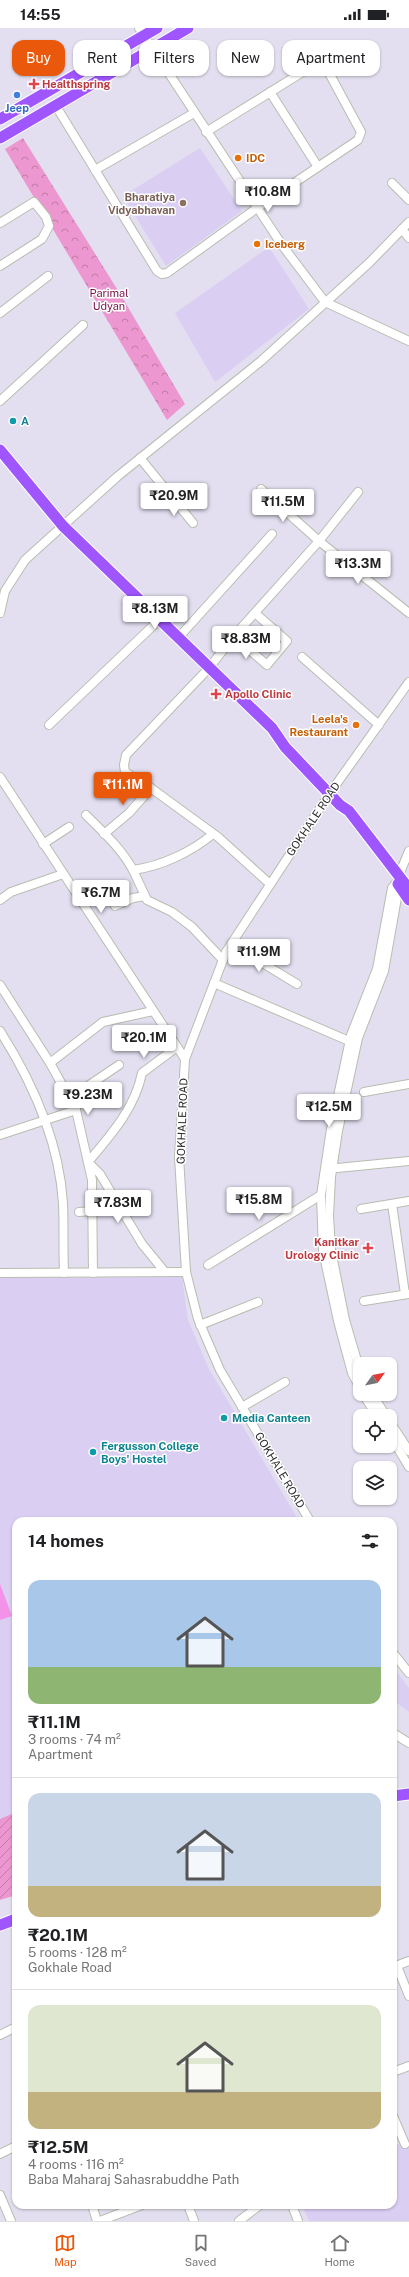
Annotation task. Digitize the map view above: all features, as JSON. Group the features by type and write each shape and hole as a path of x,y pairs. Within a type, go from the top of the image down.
{"main road":[{"path":"0,119 141,32 157,28"},
{"path":"168,40 188,28"},
{"path":"0,138 139,58"},
{"path":"0,450 62,526 272,728 286,747 330,793 340,805 344,815 398,879 409,889"},
{"path":"398,879 409,900"},
{"path":"397,1796 409,1794"},
{"path":"0,1925 12,1920"}],"street":[{"path":"59,111 157,271 162,274 167,273 257,208 358,140 361,132 322,60 206,132"},
{"path":"169,76 282,245 325,302 409,340"},
{"path":"270,92 318,167"},
{"path":"95,170 194,113"},
{"path":"392,183 409,200"},
{"path":"0,223 34,202 46,217 49,226 42,239 0,266"},
{"path":"0,613 3,590 24,560 140,458 149,453 261,360 325,302 409,222"},
{"path":"402,229 409,238"},
{"path":"0,313 48,276"},
{"path":"0,401 83,324"},
{"path":"140,458 193,523"},
{"path":"260,489 319,541 409,612"},
{"path":"270,884 213,834 124,770 126,755 210,668 234,636 319,541 358,492"},
{"path":"179,637 272,534"},
{"path":"234,636 267,665 287,640 255,613"},
{"path":"49,726 160,619"},
{"path":"302,657 379,725"},
{"name":"GOKHALE ROAD","path":"308,1517 220,1370 200,1325 186,1272 179,1157 185,1059 223,960 231,944 330,793 409,682"},
{"path":"0,777 185,1059"},
{"path":"104,834 129,813 151,788"},
{"path":"86,815 126,858 147,900 172,912 192,928 223,960"},
{"path":"43,844 69,827"},
{"path":"133,870 147,868 171,859 201,844 213,834"},
{"path":"353,1375 336,1294 331,1250 328,1169 349,1041 377,969 392,888 398,879 409,851"},
{"path":"0,900 11,892 63,874"},
{"path":"356,1357 324,1251 321,1195 358,1038 384,971 390,946 398,892 398,879"},
{"path":"115,906 133,898 144,896"},
{"path":"231,944 296,984"},
{"path":"214,983 349,1041"},
{"path":"0,985 50,1063 76,1110 92,1180 93,1273"},
{"path":"50,1063 103,1022 153,1011"},
{"path":"0,1031 11,1048 46,1120 56,1159 63,1203 64,1273"},
{"path":"88,1162 116,1130 139,1090 142,1073 177,1047"},
{"path":"70,1098 119,1065"},
{"path":"364,1092 409,1084"},
{"path":"0,1135 76,1110"},
{"path":"88,1162 100,1174 142,1244 165,1272"},
{"path":"328,1169 409,1162"},
{"path":"208,1265 321,1195"},
{"path":"360,1209 409,1201"},
{"path":"364,1301 407,1294 392,1204"},
{"path":"79,1212 93,1211"},
{"path":"0,1274 186,1272"},
{"path":"200,1325 258,1302"},
{"path":"242,1407 285,1382"},
{"path":"397,1433 409,1451"},
{"path":"397,1447 409,1467"},
{"path":"397,1658 409,1673"},
{"path":"397,1736 409,1743"},
{"path":"397,1965 409,1961"},
{"path":"397,1970 409,1996"},
{"path":"0,2035 12,2029"},
{"path":"397,2070 409,2066"},
{"path":"397,2125 405,2144"},
{"path":"0,2154 12,2148"},
{"path":"0,2195 11,2221"},
{"path":"94,2209 99,2221 131,2209"},
{"path":"190,2209 194,2221"},
{"path":"239,2221 255,2209"},
{"path":"294,2209 298,2221"}],"shaded area":[{"name":"Bharatiya Vidyabhavan","path":"200,148 242,211 166,266 123,196"},
{"path":"269,247 309,309 215,382 175,313"},
{"path":"182,1277 188,1320 209,1369 297,1517 12,1517 12,1814 0,1819 0,1278"},
{"path":"0,1584 12,1616 0,1620"},
{"path":"397,1672 409,1688 409,1712 397,1703"},
{"path":"409,2140 409,2221 309,2221 304,2209 397,2209 397,2145"}],"green space":[{"name":"Parimal Udyan","path":"23,138 122,297 185,404 167,420 5,149"},
{"path":"12,1814 12,1896 0,1900 0,1819"}],"place":[{"name":"Healthspring","path":"34,84"},
{"name":"Jeep","path":"17,95"},
{"name":"IDC","path":"238,158"},
{"name":"Bharatiya Vidyabhavan","path":"183,203"},
{"name":"Iceberg","path":"257,244"},
{"name":"A","path":"13,421"},
{"name":"Apollo Clinic","path":"216,694"},
{"name":"Leela's Restaurant","path":"356,725"},
{"name":"Kanitkar Urology Clinic","path":"368,1248"},
{"name":"Media Canteen","path":"224,1418"},
{"name":"Fergusson College Boys' Hostel","path":"93,1452"}]}
